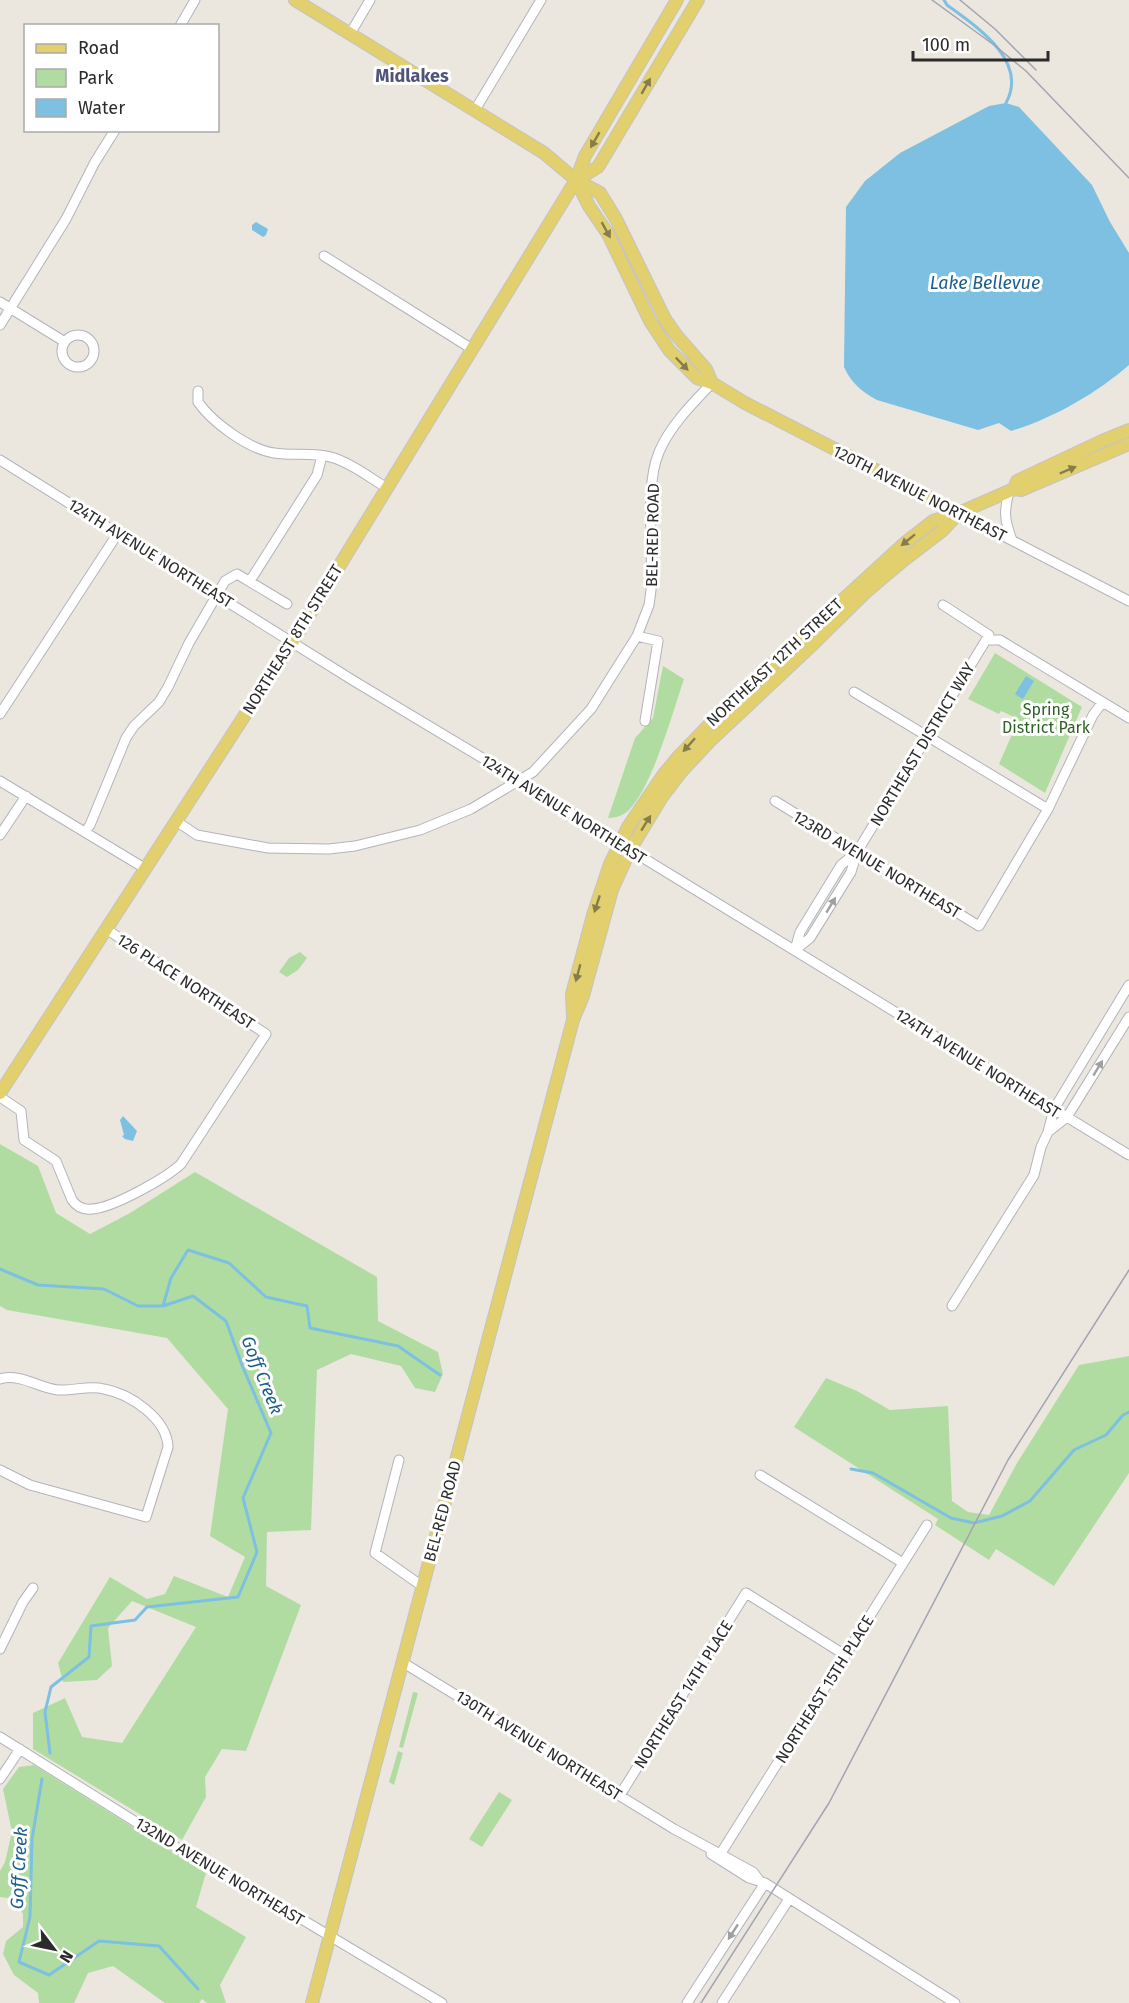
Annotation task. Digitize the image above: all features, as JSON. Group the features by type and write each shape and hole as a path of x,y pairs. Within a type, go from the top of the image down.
{"main road":[{"name":"120TH AVENUE NORTHEAST","path":"295,0 544,153 576,180 589,206 608,234 633,288 659,335 688,370 698,378 712,383 761,412 958,513"},
{"name":"NORTHEAST 8TH STREET","path":"0,1095 291,642 387,488 576,180 585,156 677,0"},
{"name":"NORTHEAST 8TH STREET","path":"576,180 598,167 698,0"},
{"name":"NORTHEAST 12TH STREET","path":"1011,490 1017,481 1129,430"},
{"name":"NORTHEAST 12TH STREET","path":"625,847 679,756 730,703 906,542 933,521 1011,490 1021,490 1129,444"},
{"name":"NORTHEAST 12TH STREET","path":"657,794 866,592 942,531 958,513"},
{"name":"BEL-RED ROAD","path":"312,2003 573,1020 583,996 625,847"}],"street":[{"path":"181,24 195,0"},
{"path":"350,34 370,0"},
{"path":"475,110 541,0"},
{"path":"0,325 66,219 94,164 114,132"},
{"path":"324,256 472,349"},
{"path":"0,302 65,342"},
{"name":"BEL-RED ROAD","path":"176,821 197,835 268,848 305,850 343,848 398,836 441,822 471,809 533,772 591,709 637,636 649,605 651,590 652,485 658,453 676,424 712,383"},
{"path":"198,391 198,402 206,413 250,445 272,453 322,456 341,461 387,488"},
{"path":"250,581 317,475 322,456"},
{"name":"124TH AVENUE NORTHEAST","path":"0,460 291,642 1129,1155"},
{"path":"1011,490 1004,512 1005,523 1012,540"},
{"name":"120TH AVENUE NORTHEAST","path":"958,513 1129,601"},
{"path":"0,714 118,533"},
{"path":"85,832 126,738 134,726 159,702 189,643 225,581 237,574 287,604"},
{"path":"943,605 990,637 1000,640 1129,718"},
{"path":"637,636 658,641 645,722"},
{"name":"NORTHEAST DISTRICT WAY","path":"795,950 810,939 851,872 857,852 983,644 990,637"},
{"path":"854,692 1048,809 1093,715 1102,703"},
{"path":"0,781 146,869"},
{"path":"0,835 26,796"},
{"name":"123RD AVENUE NORTHEAST","path":"775,801 979,926 1048,809"},
{"name":"126 PLACE NORTHEAST","path":"0,1095 21,1111 24,1140 56,1161 75,1204 86,1209 103,1208 164,1178 182,1164 266,1034 106,929"},
{"path":"952,1306 1034,1175 1054,1109 1129,985"},
{"path":"1048,1132 1067,1118 1129,1017"},
{"path":"0,1379 15,1378 58,1390 89,1387 116,1393 144,1409 157,1421 168,1438 168,1447 146,1517 30,1485 0,1470"},
{"path":"399,1460 375,1553 423,1586"},
{"path":"760,1475 903,1563"},
{"name":"NORTHEAST 15TH PLACE","path":"721,1853 927,1526"},
{"path":"0,1649 23,1602 33,1588"},
{"name":"NORTHEAST 14TH PLACE","path":"620,1795 746,1593 845,1655"},
{"name":"130TH AVENUE NORTHEAST","path":"402,1662 620,1795 749,1878 762,1881"},
{"name":"132ND AVENUE NORTHEAST","path":"0,1737 195,1859 284,1908 442,2003"},
{"path":"0,1779 20,1749"},
{"name":"130TH AVENUE NORTHEAST","path":"674,1829 753,1872 762,1881 789,1899 955,2003"},
{"path":"687,2003 762,1881"},
{"path":"722,2003 789,1899"}],"green space":[{"name":"Spring District Park","path":"995,653 1082,707 1045,793 999,764 1017,723 1016,718 1001,711 999,714 968,699"},
{"path":"663,666 684,679 661,748 638,799 624,814 608,818 635,738 653,718"},
{"path":"300,952 307,958 298,970 287,977 279,972 289,958"},
{"path":"0,1144 38,1166 56,1213 90,1234 130,1213 195,1172 377,1277 378,1321 438,1352 443,1374 435,1392 415,1388 401,1366 351,1354 317,1370 311,1530 267,1532 266,1586 301,1605 246,1751 222,1749 205,1777 206,1797 182,1840 33,1749 33,1713 65,1698 82,1737 122,1743 196,1627 132,1601 108,1628 112,1666 97,1680 63,1682 58,1663 110,1577 147,1599 165,1594 174,1576 228,1597 245,1557 210,1536 228,1409 167,1338 7,1310 0,1306"},
{"path":"1129,1356 1129,1473 1054,1586 996,1549 989,1560 935,1525 938,1519 794,1427 826,1378 857,1391 890,1410 948,1406 952,1501 968,1512 989,1515 1017,1463 1079,1365"},
{"path":"413,1692 418,1693 403,1748 399,1747"},
{"path":"398,1751 403,1753 394,1785 389,1782"},
{"path":"34,1765 206,1873 196,1907 246,1937 220,1985 226,2003 207,2003 202,1999 199,2003 165,2003 113,1966 88,1973 74,2003 39,2003 38,1993 14,1975 3,1954 6,1941 23,1927 23,1914 15,1899 0,1897 0,1871 5,1862 12,1832 3,1789 19,1767"},
{"path":"499,1792 512,1800 482,1847 469,1839"}],"water":[{"name":"Lake Bellevue","path":"1006,103 1019,107 1092,185 1110,222 1129,253 1129,365 1088,395 1042,420 1011,431 999,423 978,430 877,400 866,394 847,373 844,367 846,207 865,181 900,153 989,106"},
{"path":"256,222 268,229 263,237 252,230 252,225"},
{"path":"1026,676 1034,681 1023,699 1015,694"},
{"path":"123,1116 137,1131 133,1141 122,1136 124,1135 120,1120"}],"waterway":[{"path":"944,0 947,5 985,35 1005,59 1011,73 1011,88 1006,103"},
{"path":"0,1269 38,1285 104,1289 138,1306 163,1306 171,1278 188,1250 229,1263 266,1297 307,1306 310,1328 398,1346 440,1375"},
{"name":"Goff Creek","path":"50,1753 45,1712 51,1687 89,1657 91,1626 135,1620 147,1607 238,1597 257,1552 243,1498 271,1433 226,1321 193,1296 163,1306"},
{"path":"851,1469 873,1473 951,1518 974,1523 1002,1516 1030,1501 1074,1450 1106,1435 1123,1415 1129,1412"},
{"name":"Goff Creek","path":"42,1779 32,1839 30,1917 19,1962 49,1975 99,1941 159,1946 198,1989"}],"tram line":[{"path":"932,0 1026,71 1129,178"},
{"path":"960,0 995,29 1036,70"},
{"path":"701,2003 829,1803 1008,1460 1129,1270"}],"district":[{"name":"Midlakes","path":"412,76"}]}
